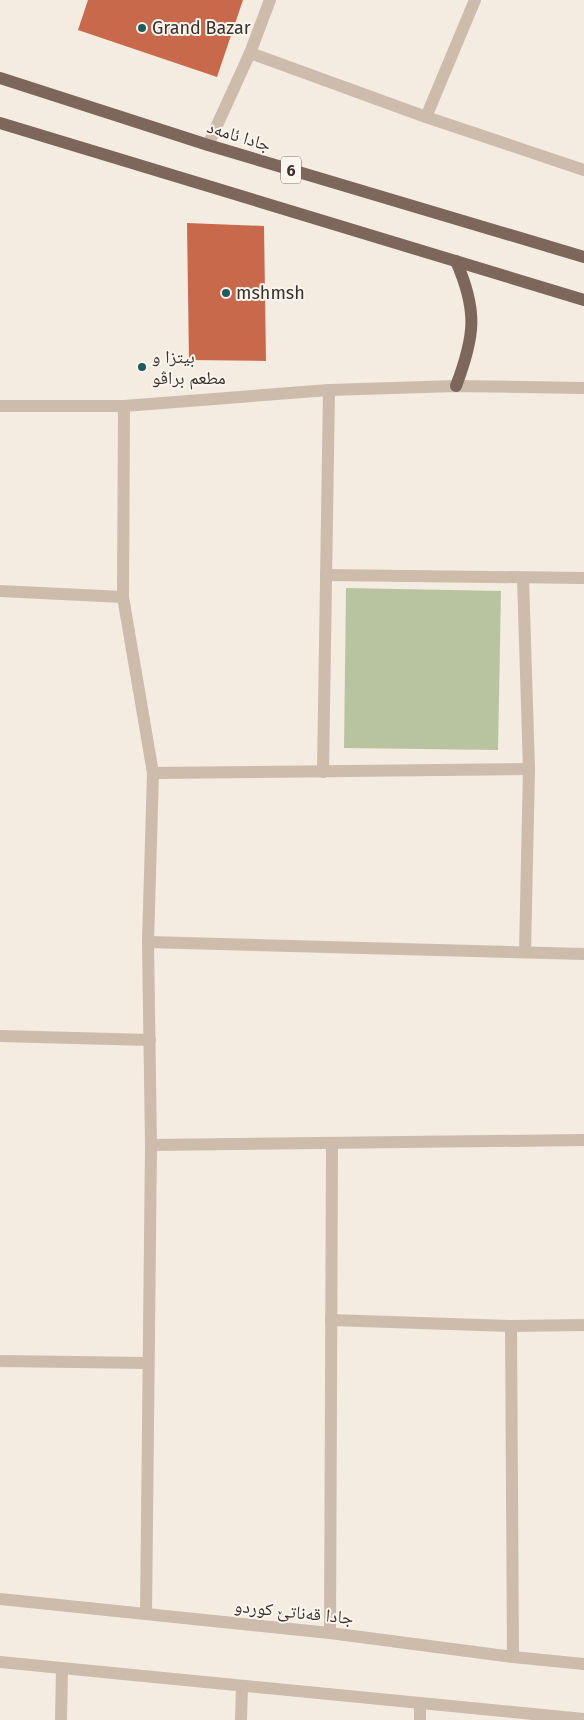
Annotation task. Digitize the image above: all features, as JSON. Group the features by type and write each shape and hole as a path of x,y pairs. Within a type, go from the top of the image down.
{"main road":[{"name":"جادا ئامەد","path":"0,78 208,145 584,257"},
{"name":"6","path":"0,123 584,300"},
{"path":"456,261 466,284 472,309 472,334 466,359 456,386"}],"street":[{"path":"208,145 250,53 270,0"},
{"path":"426,117 475,0"},
{"path":"250,53 426,117 584,170"},
{"path":"0,406 124,406 328,390 456,386 584,388"},
{"path":"323,772 328,390"},
{"path":"124,406 123,597 153,773 148,942 151,1145 146,1614"},
{"path":"326,575 584,578"},
{"path":"523,578 529,769 525,952"},
{"path":"0,591 123,597"},
{"path":"153,773 529,769"},
{"path":"148,942 584,954"},
{"path":"0,1036 150,1040"},
{"path":"151,1145 584,1140"},
{"path":"330,1633 332,1143"},
{"path":"331,1320 511,1326 584,1325"},
{"path":"511,1326 513,1657"},
{"path":"0,1361 148,1363"},
{"name":"جادا قەناتێ کوردو","path":"0,1599 330,1633 513,1657 584,1664"},
{"path":"0,1662 584,1719"},
{"path":"61,1720 62,1668"},
{"path":"241,1720 242,1686"},
{"path":"420,1703 420,1720"}],"green space":[{"path":"346,588 501,591 498,750 344,748"}],"building":[{"path":"88,0 243,0 217,77 78,30"},
{"name":"mshmsh","path":"187,223 264,226 266,361 189,360"}],"place":[{"name":"Grand Bazar","path":"142,28"},
{"name":"mshmsh","path":"226,293"},
{"name":"بيتزا و مطعم براڤو","path":"142,367"}]}
